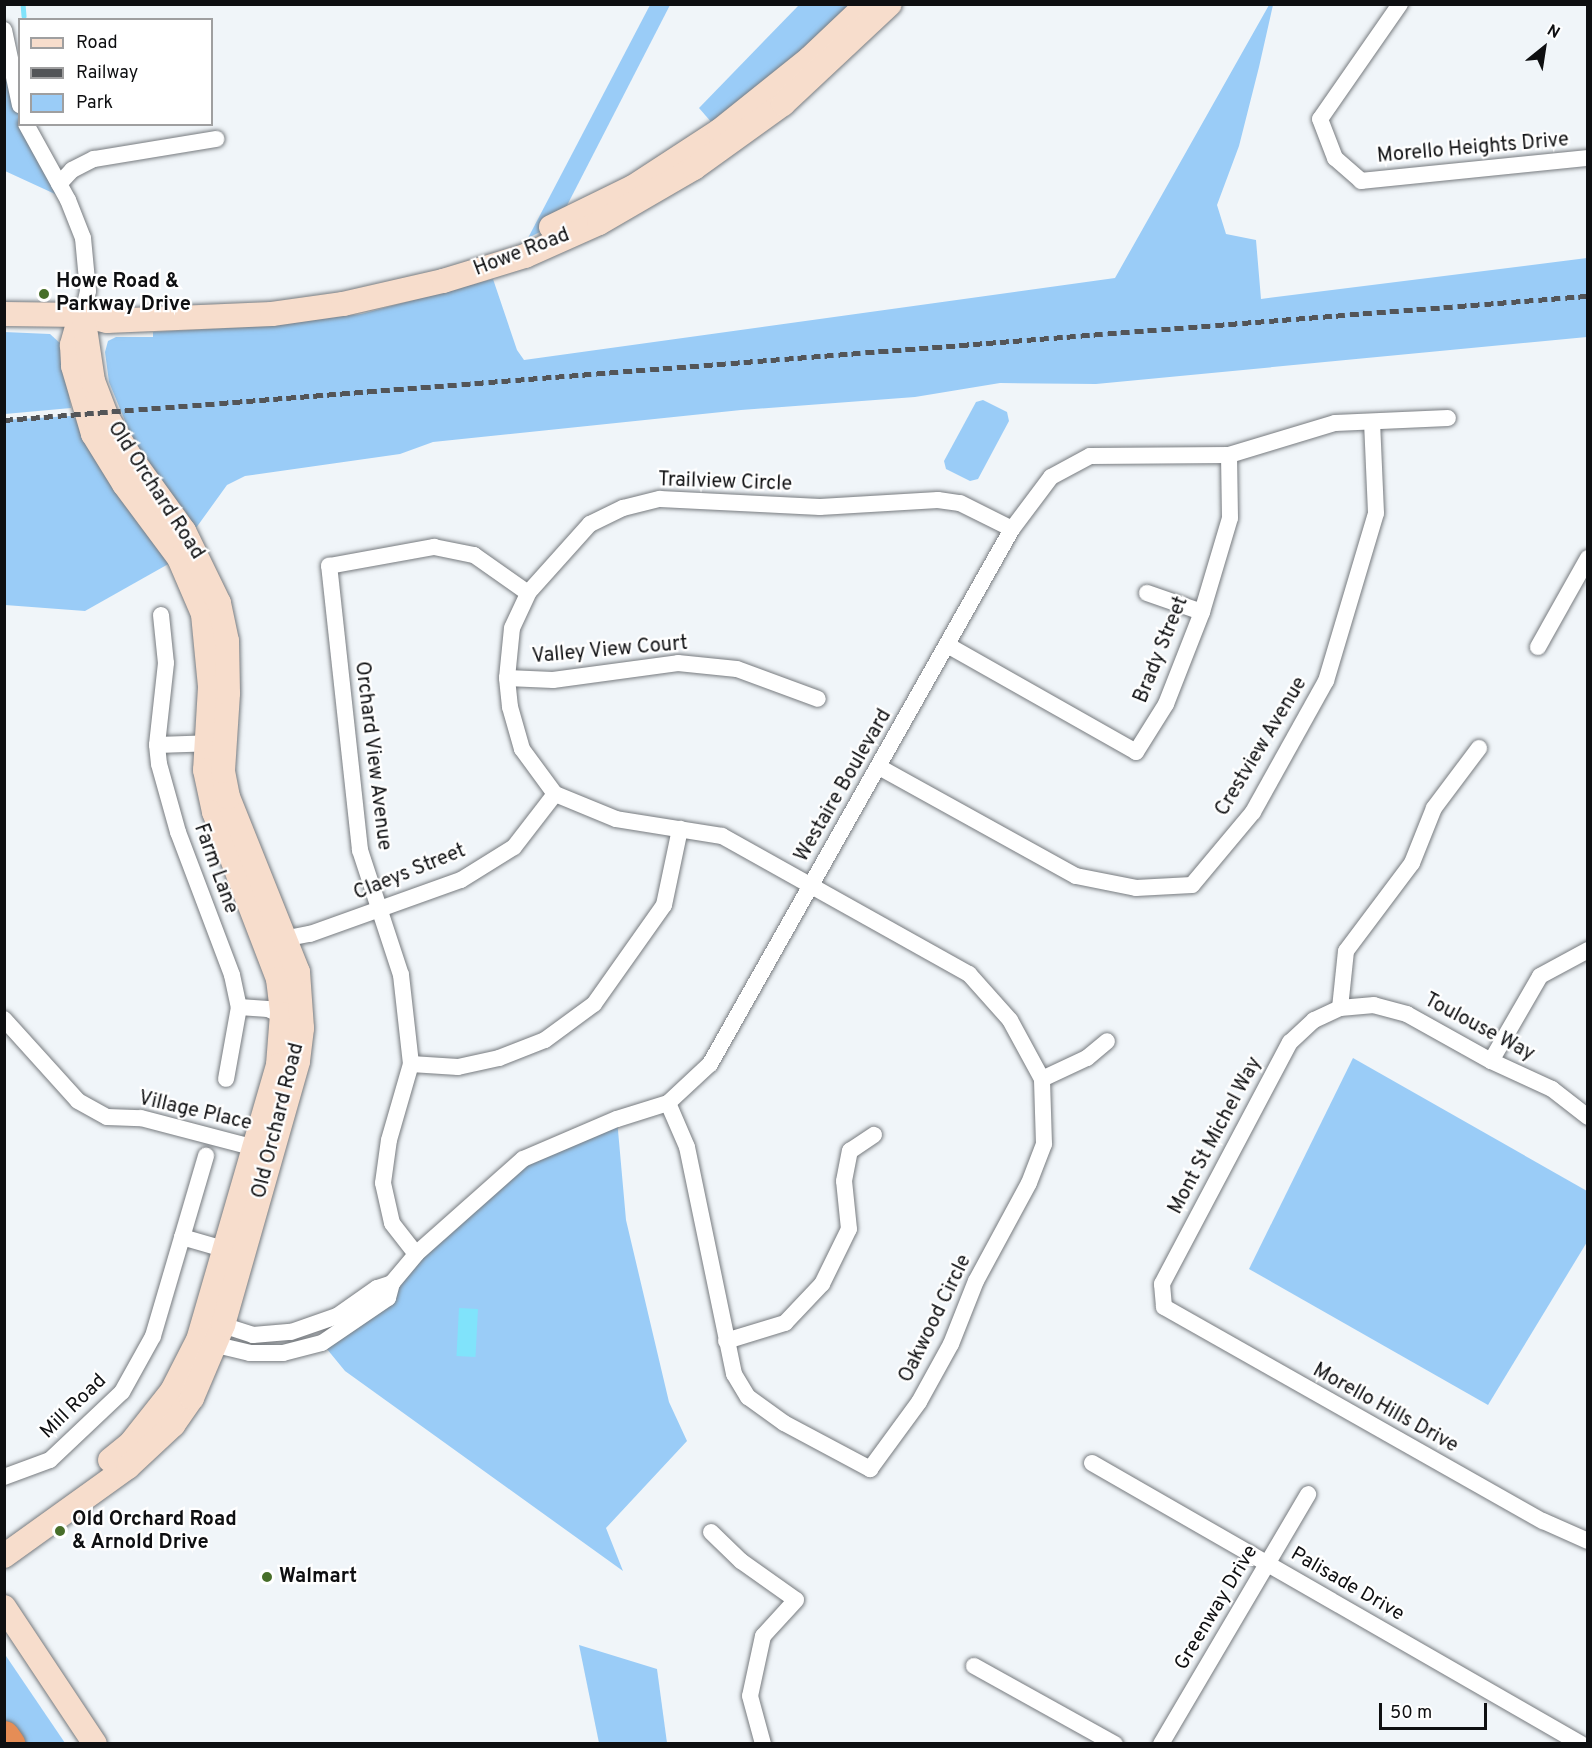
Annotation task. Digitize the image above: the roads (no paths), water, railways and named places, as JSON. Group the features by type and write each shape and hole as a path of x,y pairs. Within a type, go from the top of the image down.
{"highway":[{"path":"4,1737 9,1743"}],"street":[{"name":"Howe Road","path":"83,315 107,307 224,305 341,291 441,268 528,238 633,187 719,131 810,58 867,4"},
{"name":"Howe Road","path":"4,314 83,315 107,321 272,314 354,302 525,256 599,223 694,168 783,104 890,4"},
{"name":"Morello Heights Drive","path":"1400,4 1320,119 1335,158 1361,181 1587,158"},
{"path":"4,30 18,96"},
{"path":"27,126 59,184 83,238 88,291 83,315"},
{"path":"59,184 72,170 94,159 216,139"},
{"name":"Old Orchard Road","path":"4,1556 154,1444 192,1398 263,1150 278,1065 282,1014 278,979 260,924 214,812 214,743 203,614 179,558 124,484 86,415 73,366 72,345 83,315"},
{"name":"Westaire Boulevard","path":"211,1333 250,1353 283,1353 322,1343 374,1311 388,1299 392,1283 416,1254 523,1159 617,1119 668,1103 710,1064 949,646 1012,530 1052,477 1090,456 1229,455 1335,423 1448,418"},
{"name":"Crestview Avenue","path":"879,766 1076,876 1136,888 1192,885 1253,812 1326,681 1376,513 1372,422"},
{"name":"Brady Street","path":"949,646 1136,752 1166,704 1202,612 1230,518 1229,455"},
{"name":"Trailview Circle","path":"555,794 522,749 507,678 513,628 528,593 590,524 623,508 660,499 820,507 938,500 960,503 1012,530"},
{"name":"Orchard View Avenue","path":"416,1254 392,1223 383,1183 389,1140 411,1064 401,975 360,850 350,780 329,566 434,547 474,555 528,593"},
{"path":"1538,647 1587,558"},
{"path":"1147,593 1202,612"},
{"name":"Farm Lane","path":"161,615 166,663 157,745 178,832 232,975 239,1007 226,1079"},
{"name":"Valley View Court","path":"507,678 553,680 678,663 737,669 818,699"},
{"path":"157,745 214,743"},
{"name":"Old Orchard Road","path":"214,743 228,797 288,941 303,997 298,1061 263,1150"},
{"path":"1340,1008 1346,951 1412,863 1434,808 1479,748"},
{"path":"555,794 616,819 722,836 812,886"},
{"name":"Claeys Street","path":"288,941 461,880 514,847 555,794"},
{"path":"411,1064 458,1066 499,1058 545,1040 594,1004 664,905 680,829"},
{"name":"Oakwood Circle","path":"668,1103 687,1148 734,1374 748,1397 784,1423 870,1469 919,1401 951,1344 976,1281 1029,1184 1044,1144 1042,1079 1010,1020 969,974 812,886"},
{"path":"260,924 274,938 288,941"},
{"path":"1491,1061 1540,976 1587,950"},
{"name":"Toulouse Way","path":"1340,1008 1374,1005 1407,1014 1491,1061 1552,1089 1587,1117"},
{"path":"239,1007 282,1014 302,1028"},
{"name":"Mont St Michel Way","path":"1164,1308 1161,1284 1290,1042 1314,1020 1340,1008"},
{"name":"Village Place","path":"4,1019 78,1101 107,1117 141,1118 263,1150"},
{"path":"1042,1079 1088,1058 1107,1041"},
{"path":"726,1341 785,1323 822,1284 849,1228 844,1181 850,1151 874,1135"},
{"name":"Mill Road","path":"4,1477 50,1460 122,1392 153,1336 206,1156"},
{"path":"182,1238 234,1253"},
{"name":"Morello Hills Drive","path":"1164,1308 1533,1516 1587,1541"},
{"name":"Old Orchard Road","path":"4,1536 93,1475 131,1443 172,1391 211,1333"},
{"name":"Palisade Drive","path":"1092,1463 1579,1743"},
{"name":"Greenway Drive","path":"1161,1743 1308,1494"},
{"path":"711,1532 741,1561 796,1600 763,1636 750,1696 763,1743"},
{"path":"4,1607 95,1743"},
{"path":"4,1637 75,1743"},
{"path":"974,1666 1115,1743"}],"waterway":[{"path":"23,4 24,16"}],"railway":[{"path":"4,420 1588,296"}],"place":[{"name":"Howe Road & Parkway Drive","path":"44,294"},
{"name":"Old Orchard Road & Arnold Drive","path":"60,1531"},
{"name":"Walmart","path":"267,1577"}]}
